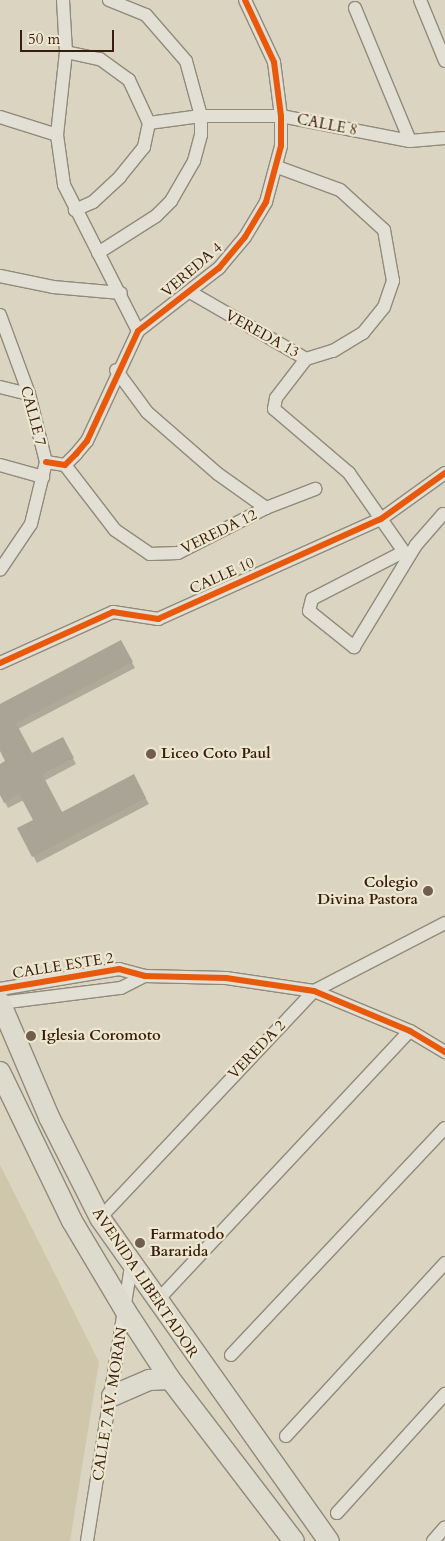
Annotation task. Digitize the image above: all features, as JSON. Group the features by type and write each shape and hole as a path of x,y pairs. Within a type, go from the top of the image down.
{"main road":[{"name":"AVENIDA LIBERTADOR","path":"0,1003 50,1118 100,1218 131,1267 329,1541"},
{"name":"AVENIDA LIBERTADOR","path":"0,1072 68,1213 125,1310 170,1379 294,1541"},
{"path":"112,1396 149,1380 170,1379"}],"street":[{"path":"63,0 66,52 57,135 64,185 75,210 121,293 138,331"},
{"path":"98,252 156,216 171,200 194,161 202,116 186,61 168,36 146,15 109,0"},
{"name":"VEREDA 4","path":"65,465 87,440 116,370 138,331 190,292 245,237 266,202 277,167 281,116 274,62 245,0"},
{"path":"420,0 445,61"},
{"path":"355,8 410,141"},
{"path":"66,52 100,60 129,80 149,123 144,147 120,177 93,202 75,210"},
{"name":"CALLE 8","path":"149,123 202,116 281,116 410,141 445,138"},
{"path":"0,117 57,135"},
{"name":"VEREDA 13","path":"190,292 306,359 333,351 363,333 384,307 393,282 392,256 384,230 353,200 309,176 277,167"},
{"path":"0,276 53,287 121,293"},
{"name":"CALLE 7","path":"0,315 28,394 46,462 31,524 0,570"},
{"path":"306,359 276,398 274,409 336,460 406,555"},
{"name":"VEREDA 12","path":"65,465 109,523 150,554 178,553 266,508 218,474 147,412 116,370"},
{"path":"0,387 28,394"},
{"path":"46,462 65,465"},
{"path":"0,465 43,477"},
{"name":"CALLE 10","path":"0,663 113,612 158,619 380,519 445,474"},
{"path":"266,508 315,489"},
{"path":"406,555 312,599 309,611 348,647 354,647 406,555 443,514"},
{"name":"VEREDA 2","path":"100,1218 314,991 445,923"},
{"name":"CALLE ESTE 2","path":"0,989 119,969 145,976 226,978 314,991 410,1031 445,1052"},
{"name":"CALLE ESTE 2","path":"0,1003 121,988 145,976"},
{"path":"156,1302 410,1031"},
{"path":"231,1355 445,1128"},
{"path":"286,1436 445,1264"},
{"name":"CALLE 7 AV. MORAN","path":"87,1541 112,1396 131,1267"},
{"path":"337,1513 445,1394"},
{"path":"432,1541 445,1528"}],"shaded area":[{"path":"0,1165 99,1362 70,1541 0,1541"}],"building":[{"name":"Liceo Coto Paul","path":"121,640 133,662 16,723 32,753 63,737 74,758 42,774 62,812 134,774 146,798 32,857 17,828 33,820 19,794 4,803 0,795 0,764 5,761 0,751 0,704"}],"cycle path":[{"path":"46,462 65,465 76,454 87,441 138,331 219,268 245,237 266,202 281,146 281,116 274,62 245,0"},
{"path":"0,663 113,612 158,619 381,519 445,473"},
{"path":"0,989 119,969 145,976 226,978 314,991 410,1031 445,1052"}],"place":[{"name":"Liceo Coto Paul","path":"151,754"},
{"name":"Colegio Divina Pastora","path":"428,891"},
{"name":"Iglesia Coromoto","path":"31,1036"},
{"name":"Farmatodo Bararida","path":"140,1243"}]}
